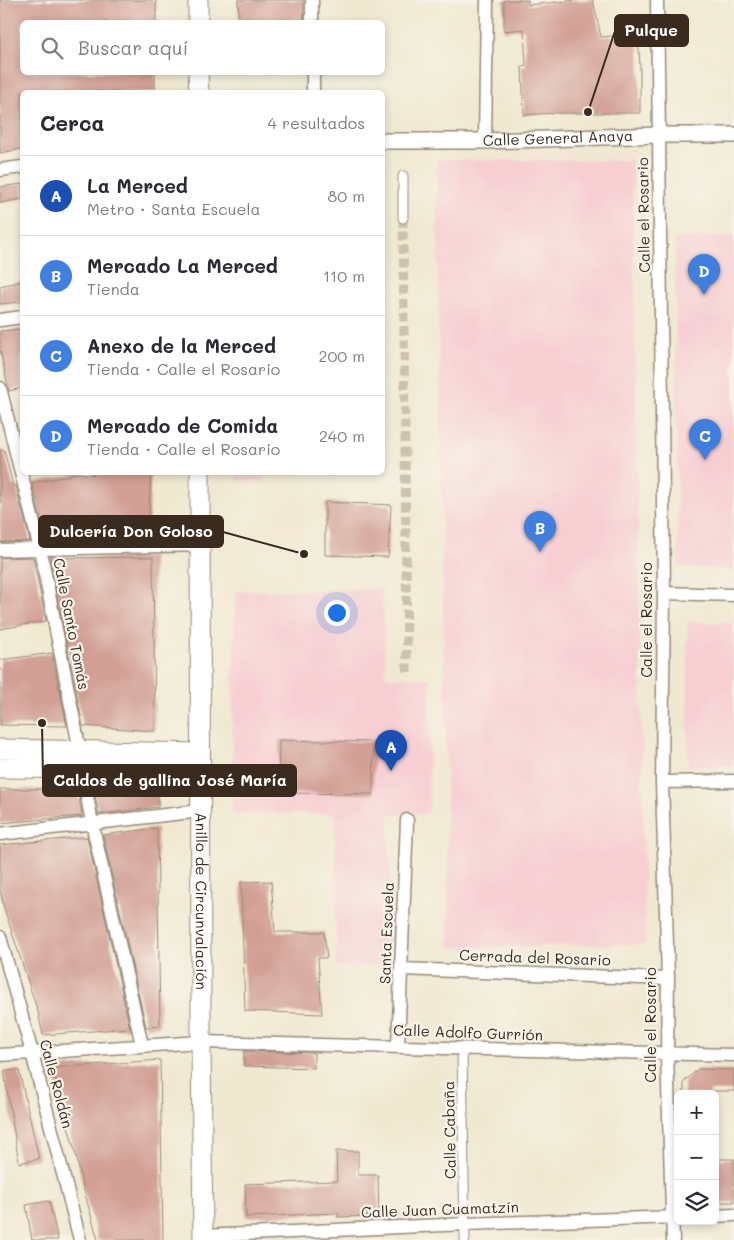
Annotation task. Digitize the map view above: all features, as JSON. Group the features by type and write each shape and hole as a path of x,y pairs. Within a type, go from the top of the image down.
{"main road":[{"path":"198,0 198,20"},
{"path":"198,75 198,90"},
{"name":"Anillo de Circunvalación","path":"200,475 203,1238"},
{"path":"0,749 81,760 200,772"},
{"path":"0,768 81,760 200,753"}],"street":[{"path":"312,0 312,20"},
{"path":"485,141 486,0"},
{"name":"Calle el Rosario","path":"657,0 664,593 662,782 668,979 667,1054 674,1198"},
{"path":"312,75 313,90"},
{"name":"Calle General Anaya","path":"385,141 485,141 660,135 734,135"},
{"path":"0,170 20,167"},
{"path":"403,176 403,218"},
{"path":"0,320 20,317"},
{"name":"Calle Santo Tomás","path":"0,388 20,468"},
{"name":"Calle Santo Tomás","path":"22,475 40,548 92,823 142,1045"},
{"path":"0,550 200,545"},
{"path":"664,593 734,595"},
{"path":"662,782 734,781"},
{"path":"0,834 200,811"},
{"name":"Santa Escuela","path":"398,1047 407,820"},
{"name":"Calle Roldán","path":"0,937 80,1240"},
{"name":"Cerrada del Rosario","path":"401,969 668,979"},
{"name":"Calle Adolfo Gurrión","path":"0,1055 201,1042 734,1055"},
{"name":"Calle Cabaña","path":"462,1049 465,1240"},
{"path":"719,1216 734,1215"},
{"name":"Calle Juan Cuamatzín","path":"203,1238 465,1224 674,1218"},
{"name":"Calle el Rosario","path":"673,1240 674,1225"}],"shaded area":[{"path":"436,160 632,160 645,944 449,948"},
{"path":"734,236 734,570 678,567 675,238"},
{"path":"237,475 264,475 264,481 237,481"},
{"path":"382,589 386,677 430,678 429,814 389,814 391,965 336,966 335,814 232,813 236,591"},
{"path":"687,622 734,623 734,766 688,766"}],"building":[{"path":"0,0 156,0 156,20 20,20 20,75 155,75 155,90 20,90 20,149 0,153"},
{"path":"238,0 303,0 304,20 239,20"},
{"path":"504,0 528,0 528,5 593,0 601,37 638,34 640,113 524,115 522,67 526,66 524,29 504,31"},
{"path":"20,184 20,199 0,203 0,187"},
{"path":"20,281 20,302 0,304 0,286"},
{"path":"20,329 20,388 9,391 0,349 0,331"},
{"path":"4,450 13,486 16,486 30,541 0,542 0,451"},
{"path":"71,475 151,475 148,536 46,539 32,483"},
{"path":"325,502 391,505 388,557 325,555"},
{"path":"153,557 155,731 83,726 50,558"},
{"path":"0,558 33,558 46,621 0,629"},
{"path":"52,653 67,726 0,725 0,660"},
{"path":"279,740 374,742 373,794 278,793"},
{"path":"158,788 158,807 99,814 94,791"},
{"path":"0,789 75,789 78,791 82,816 0,823"},
{"path":"157,828 160,1026 146,1027 103,835"},
{"path":"87,837 130,1028 43,1035 38,1012 4,908 0,890 0,845"},
{"path":"271,881 275,932 324,932 327,958 318,958 322,1014 245,1011 241,882"},
{"path":"244,1051 314,1053 314,1068 244,1066"},
{"path":"160,1060 163,1240 98,1240 52,1068"},
{"path":"698,1069 734,1070 734,1091 684,1090 684,1082"},
{"path":"19,1070 39,1159 19,1163 4,1071"},
{"path":"336,1151 358,1151 358,1175 378,1175 379,1216 338,1217 338,1213 246,1217 245,1184 337,1181"},
{"path":"719,1159 734,1159 734,1202 719,1202"},
{"path":"49,1201 58,1240 32,1240 26,1205"}],"tunnel":[{"path":"403,218 407,672"}],"place":[{"name":"Pulque","path":"588,112"},
{"name":"Mercado de Comida","path":"704,295"},
{"name":"Anexo de la Merced","path":"705,460"},
{"name":"Mercado La Merced","path":"540,552"},
{"name":"Dulcería Don Goloso","path":"304,554"},
{"name":"Caldos de gallina José María","path":"42,723"},
{"name":"La Merced","path":"391,771"}]}
